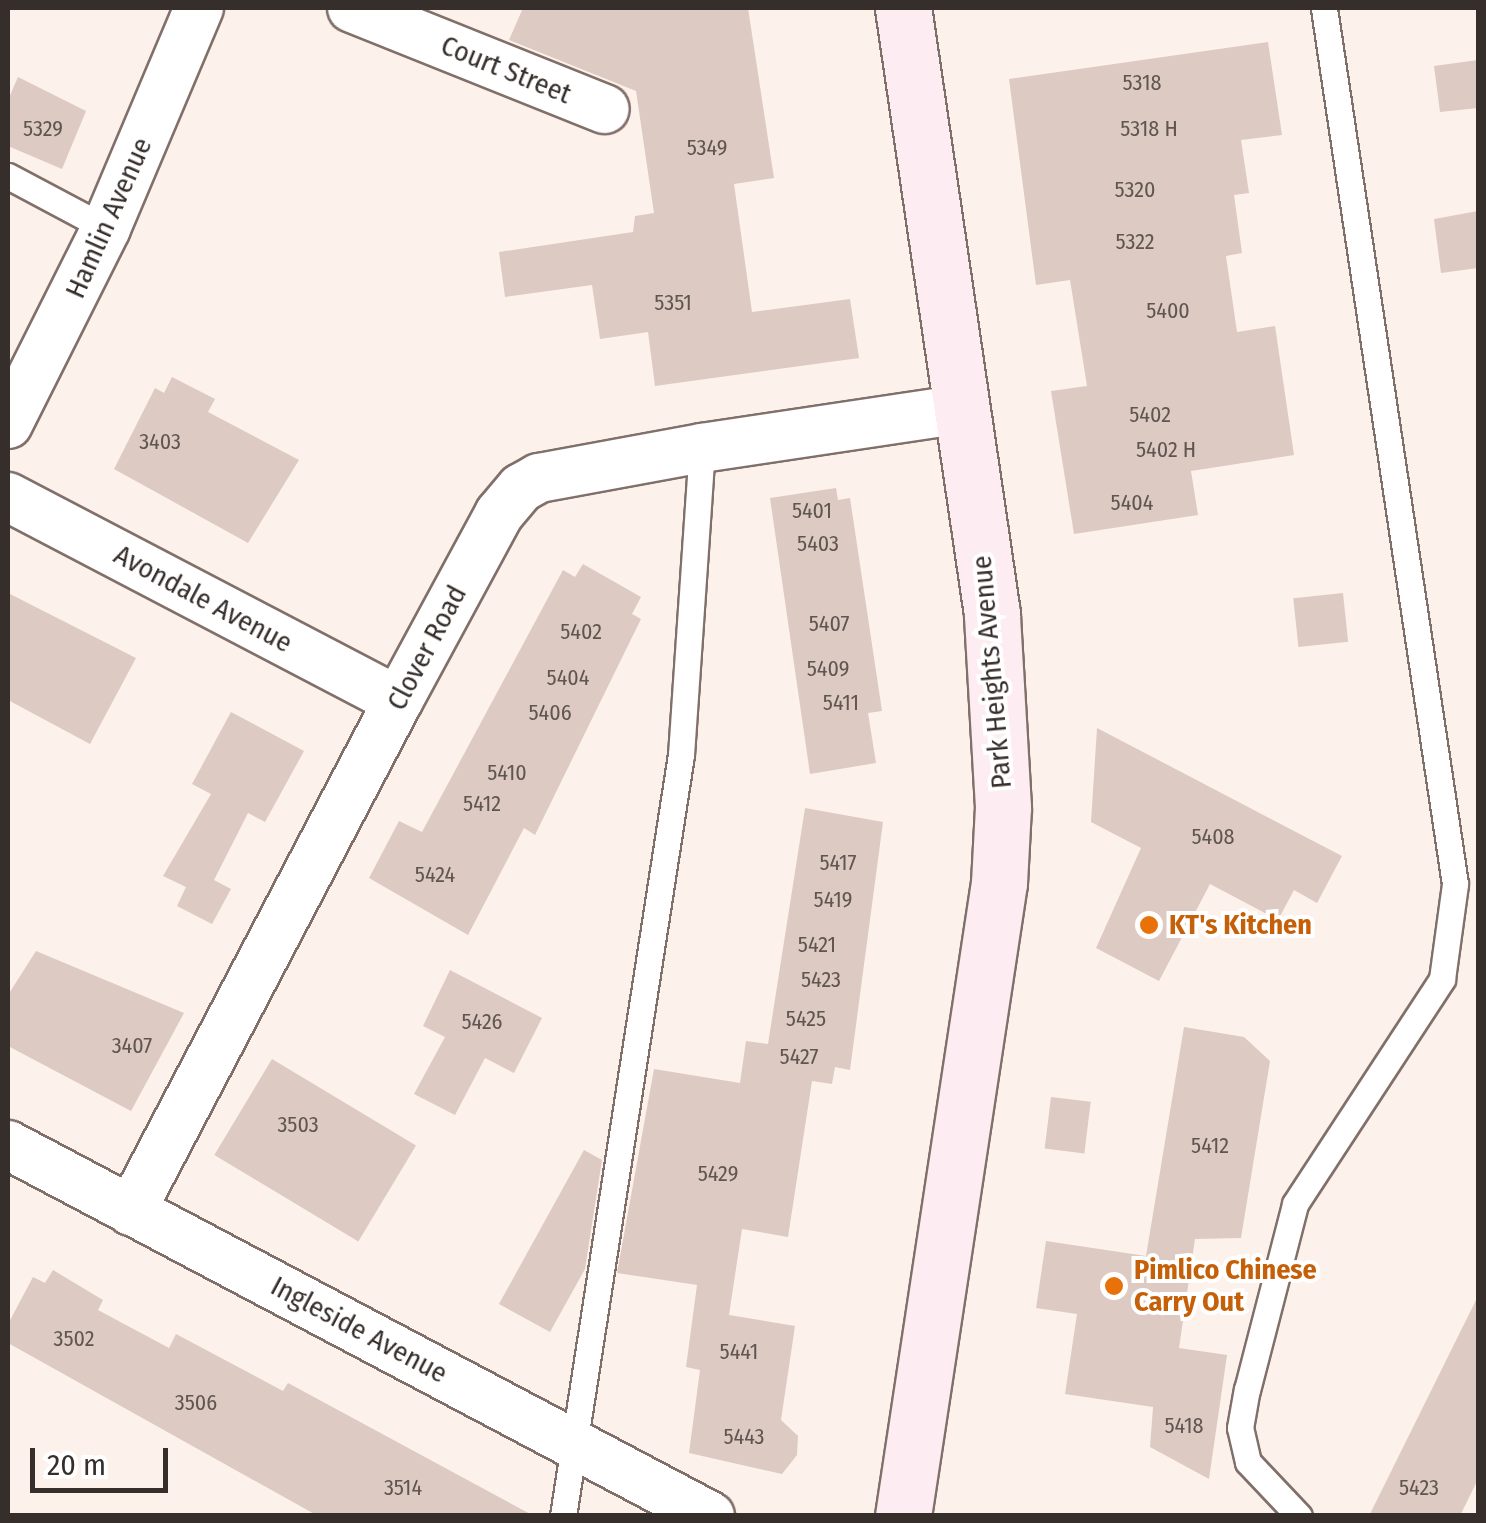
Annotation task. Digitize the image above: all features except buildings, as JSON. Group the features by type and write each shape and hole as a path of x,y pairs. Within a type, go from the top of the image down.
{"main road":[{"name":"Park Heights Avenue","path":"903,8 992,614 1004,806 999,883 903,1516"}],"street":[{"name":"Hamlin Avenue","path":"8,424 106,228 200,8"},
{"name":"Court Street","path":"352,8 605,110"},
{"name":"Clover Road","path":"131,1210 499,514 521,488 539,478 702,448 962,410"},
{"name":"Avondale Avenue","path":"8,497 398,701"},
{"name":"Ingleside Avenue","path":"8,1145 710,1516"}],"lane":[{"path":"1299,1516 1248,1462 1240,1428 1247,1390 1295,1204 1442,979 1455,884 1324,8"},
{"path":"8,176 106,228"},
{"path":"564,1516 681,754 702,448"},
{"path":"1455,884 1478,871"}],"place":[{"name":"KT's Kitchen","path":"1149,925"},
{"name":"Pimlico Chinese Carry Out","path":"1114,1286"}]}
